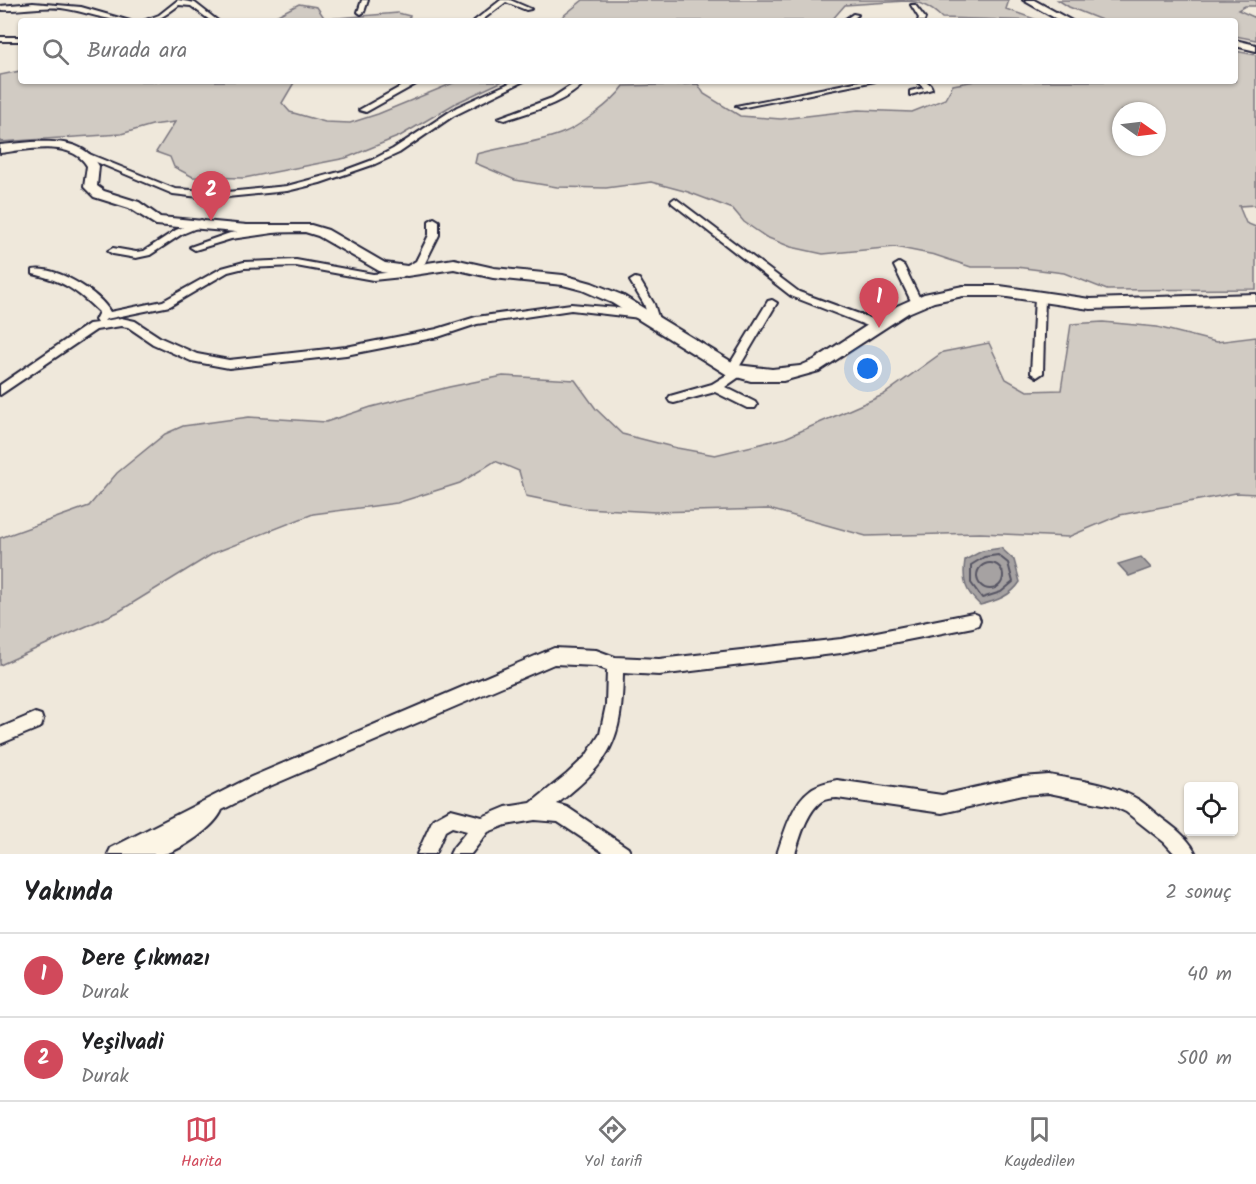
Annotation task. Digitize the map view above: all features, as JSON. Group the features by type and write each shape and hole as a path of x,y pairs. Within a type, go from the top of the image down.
{"street":[{"path":"193,4 201,0"},
{"path":"361,12 365,0"},
{"path":"481,18 505,0 528,9"},
{"path":"1027,0 1061,18"},
{"path":"155,18 181,2 193,4 211,18"},
{"path":"0,8 12,9 31,5 75,8 115,18"},
{"path":"913,6 922,18"},
{"path":"850,18 855,15"},
{"path":"10,39 18,35"},
{"path":"0,39 18,39"},
{"path":"1238,44 1256,48"},
{"path":"363,110 407,84"},
{"path":"0,149 59,147 73,149 173,190 187,193 271,192 364,165 395,151 442,119 513,84"},
{"path":"502,118 554,100 579,84"},
{"path":"822,84 829,90"},
{"path":"740,106 857,84"},
{"path":"913,93 929,87 925,84"},
{"path":"86,156 93,166 90,187 99,194 134,205 156,221 201,223 247,229 306,228 323,233 381,267 407,271 454,264 493,273 563,280 587,286 617,299 735,372 747,376 776,375 813,368 877,324 916,301 947,293 990,289 1067,303 1090,304 1256,299"},
{"path":"675,201 795,294 877,324"},
{"path":"0,391 93,327 105,316 166,304 225,270 244,265 296,263 373,277 391,277 407,271 420,263 428,250 434,235 434,221"},
{"path":"113,251 141,254 179,232 201,223"},
{"path":"195,247 230,236 287,228"},
{"path":"899,266 916,301"},
{"path":"36,272 54,273 85,291 105,312 105,316"},
{"path":"635,281 649,304 655,323"},
{"path":"1037,373 1040,297"},
{"path":"674,399 716,387 735,372 772,303"},
{"path":"93,327 121,322 131,324 157,341 195,358 229,364 346,351 438,333 476,321 571,307 640,314"},
{"path":"716,387 752,405"},
{"path":"117,854 257,783 554,656 572,655 596,658 615,665 659,667 841,646 973,620"},
{"path":"535,811 584,770 605,744 614,704 615,665"},
{"path":"0,736 35,722"},
{"path":"786,854 792,836 811,798 820,792 837,789 942,804 1022,786 1049,784 1116,798 1132,806 1163,830 1187,854"},
{"path":"146,854 190,832 224,800"},
{"path":"459,854 482,826 506,816 535,811 561,813 622,854"},
{"path":"426,854 439,825 450,818 482,826"}],"shaded area":[{"path":"583,0 1009,0 1006,9 1032,18 942,18 925,6 905,1 845,5 834,18 561,18"},
{"path":"1058,0 1256,0 1256,6 1245,6 1238,10 1256,18 1256,40 1238,37 1238,18 1096,18"},
{"path":"299,4 317,7 324,18 272,18"},
{"path":"398,13 410,16 409,18 337,18"},
{"path":"1238,52 1256,55 1256,205 1239,206 1246,223 1256,227 1256,289 1107,290 1064,273 1016,267 971,267 935,255 895,247 823,254 791,247 766,237 744,222 733,209 688,192 651,182 606,188 557,187 515,180 475,163 477,154 540,140 567,131 604,107 624,86 698,84 704,94 740,116 781,119 858,110 912,112 945,99 953,85 958,84 1238,84"},
{"path":"18,71 18,84 293,84 282,103 290,112 325,122 350,123 451,84 497,84 456,103 400,136 346,158 244,178 193,177 174,167 170,157 156,152 175,122 152,125 121,134 0,142 0,75"},
{"path":"1103,322 1157,327 1216,342 1256,337 1256,494 1236,493 1120,515 1068,537 980,533 866,536 769,509 655,512 584,508 526,496 519,471 495,461 460,483 397,503 313,514 214,553 118,612 0,665 0,538 89,506 117,473 165,434 183,426 249,417 326,422 371,407 503,376 575,380 596,409 622,434 715,455 785,438 883,395 943,352 989,343 1006,379 1027,391 1061,390 1071,324"}],"water":[{"path":"1001,548 1014,560 1020,582 1003,597 980,605 966,585 965,560 982,551"},
{"path":"1141,557 1151,568 1129,576 1118,564"}],"place":[{"name":"Yeşilvadi","path":"211,221"},
{"name":"Dere Çıkmazı","path":"879,328"}]}
